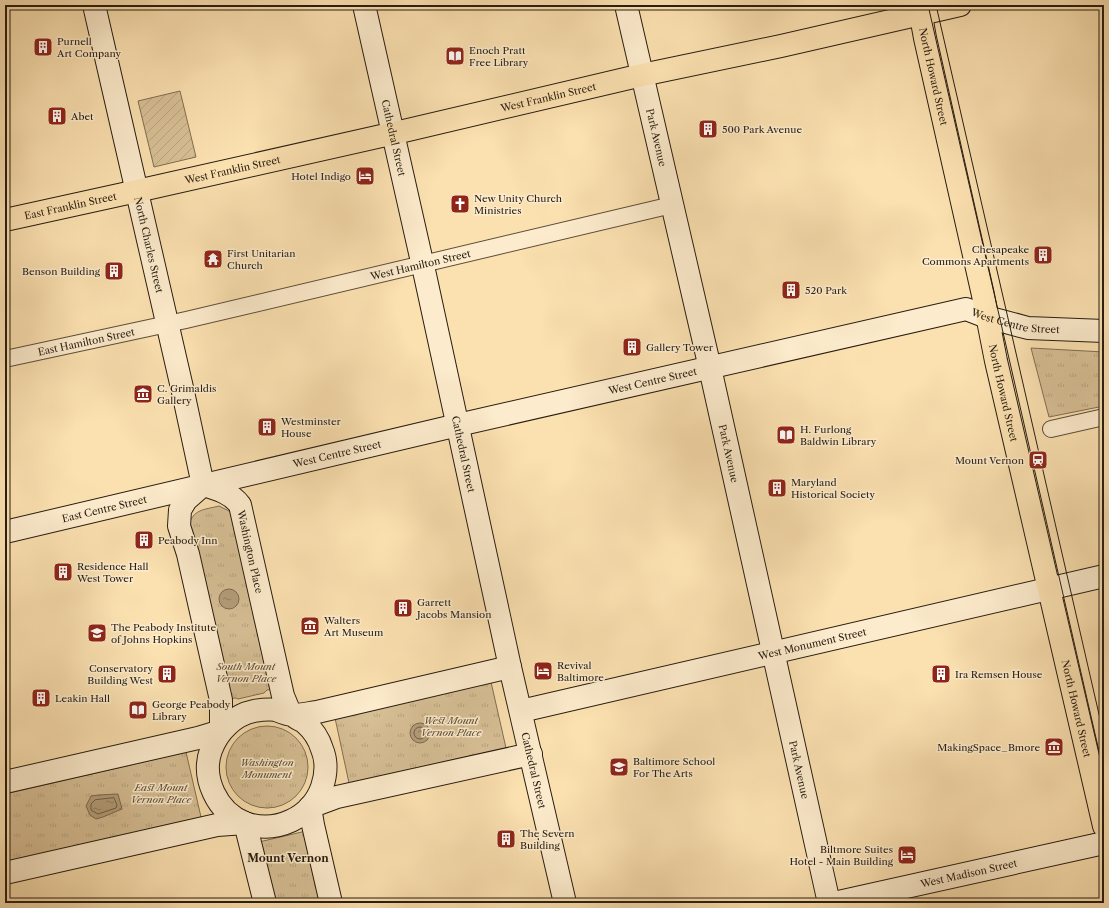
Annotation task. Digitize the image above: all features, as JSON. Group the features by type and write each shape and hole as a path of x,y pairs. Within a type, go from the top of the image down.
{"main road":[{"name":"North Charles Street","path":"94,5 203,485"},
{"name":"Cathedral Street","path":"364,5 458,425 510,667 565,903"},
{"name":"Park Avenue","path":"626,5 710,368 829,903"},
{"name":"West Franklin Street","path":"137,191 642,75 781,46 919,9 960,5"},
{"name":"North Howard Street","path":"919,9 987,317 1104,826"},
{"name":"East Franklin Street","path":"5,220 137,191"},
{"name":"West Centre Street","path":"203,485 966,309 987,317 1028,328 1104,331"},
{"name":"East Centre Street","path":"5,532 203,485"},
{"name":"Washington Place","path":"203,485 222,491 234,498 240,505 283,696 292,715 305,723 316,735 322,749 325,764 324,780 319,795 310,808"},
{"path":"203,485 186,500 180,510 179,526 188,554 221,700 221,731"},
{"name":"West Monument Street","path":"521,711 1104,576"},
{"path":"510,667 317,712 292,715 273,710 254,711 236,719 221,731 214,743 210,755 208,769 210,782 214,795 222,806 233,816 245,823 262,827 280,825 297,819 310,808 337,797 530,754"},
{"path":"5,782 198,738 221,731"},
{"path":"310,808 331,903"},
{"path":"5,873 217,825 245,823"},
{"path":"245,823 265,903"},
{"name":"West Madison Street","path":"834,903 1104,843"}],"street":[{"name":"West Hamilton Street","path":"167,324 672,205"},
{"name":"East Hamilton Street","path":"5,359 167,324"},
{"path":"1051,429 1104,417"}],"green space":[{"path":"180,91 196,157 154,167 138,101"},
{"path":"1031,348 1104,352 1104,406 1049,417"},
{"name":"South Mount Vernon Place","path":"219,506 235,516 274,689 238,699 227,699 188,527 190,521 199,511"},
{"name":"West Mount Vernon Place","path":"491,682 506,748 349,783 335,718"},
{"name":"Washington Monument","path":"267,726 283,729 296,738 305,751 308,767 305,783 296,796 283,805 267,808 251,805 238,796 229,783 226,767 229,751 238,738 251,729"},
{"name":"East Mount Vernon Place","path":"186,752 200,818 5,862 5,794"},
{"path":"306,831 322,903 273,903 259,842"}],"water":[{"path":"229,589 236,592 239,599 236,606 229,609 222,606 219,599 222,592"},
{"path":"416,723 424,723 430,729 430,737 424,743 416,743 410,737 410,729"},
{"path":"118,794 122,809 96,819 90,815 86,806 91,796"}],"tram line":[{"path":"928,5 1104,773"},
{"path":"936,5 1104,736"}],"place":[{"name":"Purnell Art Company","path":"43,47"},
{"name":"Enoch Pratt Free Library","path":"455,56"},
{"name":"Abet","path":"57,116"},
{"name":"500 Park Avenue","path":"708,129"},
{"name":"Hotel Indigo","path":"365,176"},
{"name":"New Unity Church Ministries","path":"460,204"},
{"name":"Chesapeake Commons Apartments","path":"1043,255"},
{"name":"First Unitarian Church","path":"213,259"},
{"name":"Benson Building","path":"114,271"},
{"name":"520 Park","path":"791,290"},
{"name":"Gallery Tower","path":"632,347"},
{"name":"C. Grimaldis Gallery","path":"143,394"},
{"name":"Westminster House","path":"267,427"},
{"name":"H. Furlong Baldwin Library","path":"786,435"},
{"name":"Mount Vernon","path":"1038,460"},
{"name":"Maryland Historical Society","path":"777,488"},
{"name":"Peabody Inn","path":"144,540"},
{"name":"Residence Hall West Tower","path":"63,572"},
{"name":"Garrett Jacobs Mansion","path":"403,608"},
{"name":"Walters Art Museum","path":"310,626"},
{"name":"The Peabody Institute of Johns Hopkins","path":"97,633"},
{"name":"Revival Baltimore","path":"543,671"},
{"name":"Conservatory Building West","path":"167,674"},
{"name":"Ira Remsen House","path":"941,674"},
{"name":"Leakin Hall","path":"41,698"},
{"name":"George Peabody Library","path":"138,710"},
{"name":"MakingSpace_Bmore","path":"1054,747"},
{"name":"Baltimore School For The Arts","path":"619,767"},
{"name":"The Severn Building","path":"506,839"},
{"name":"Biltmore Suites Hotel - Main Building","path":"907,855"}],"district":[{"name":"Mount Vernon","path":"288,858"}]}
